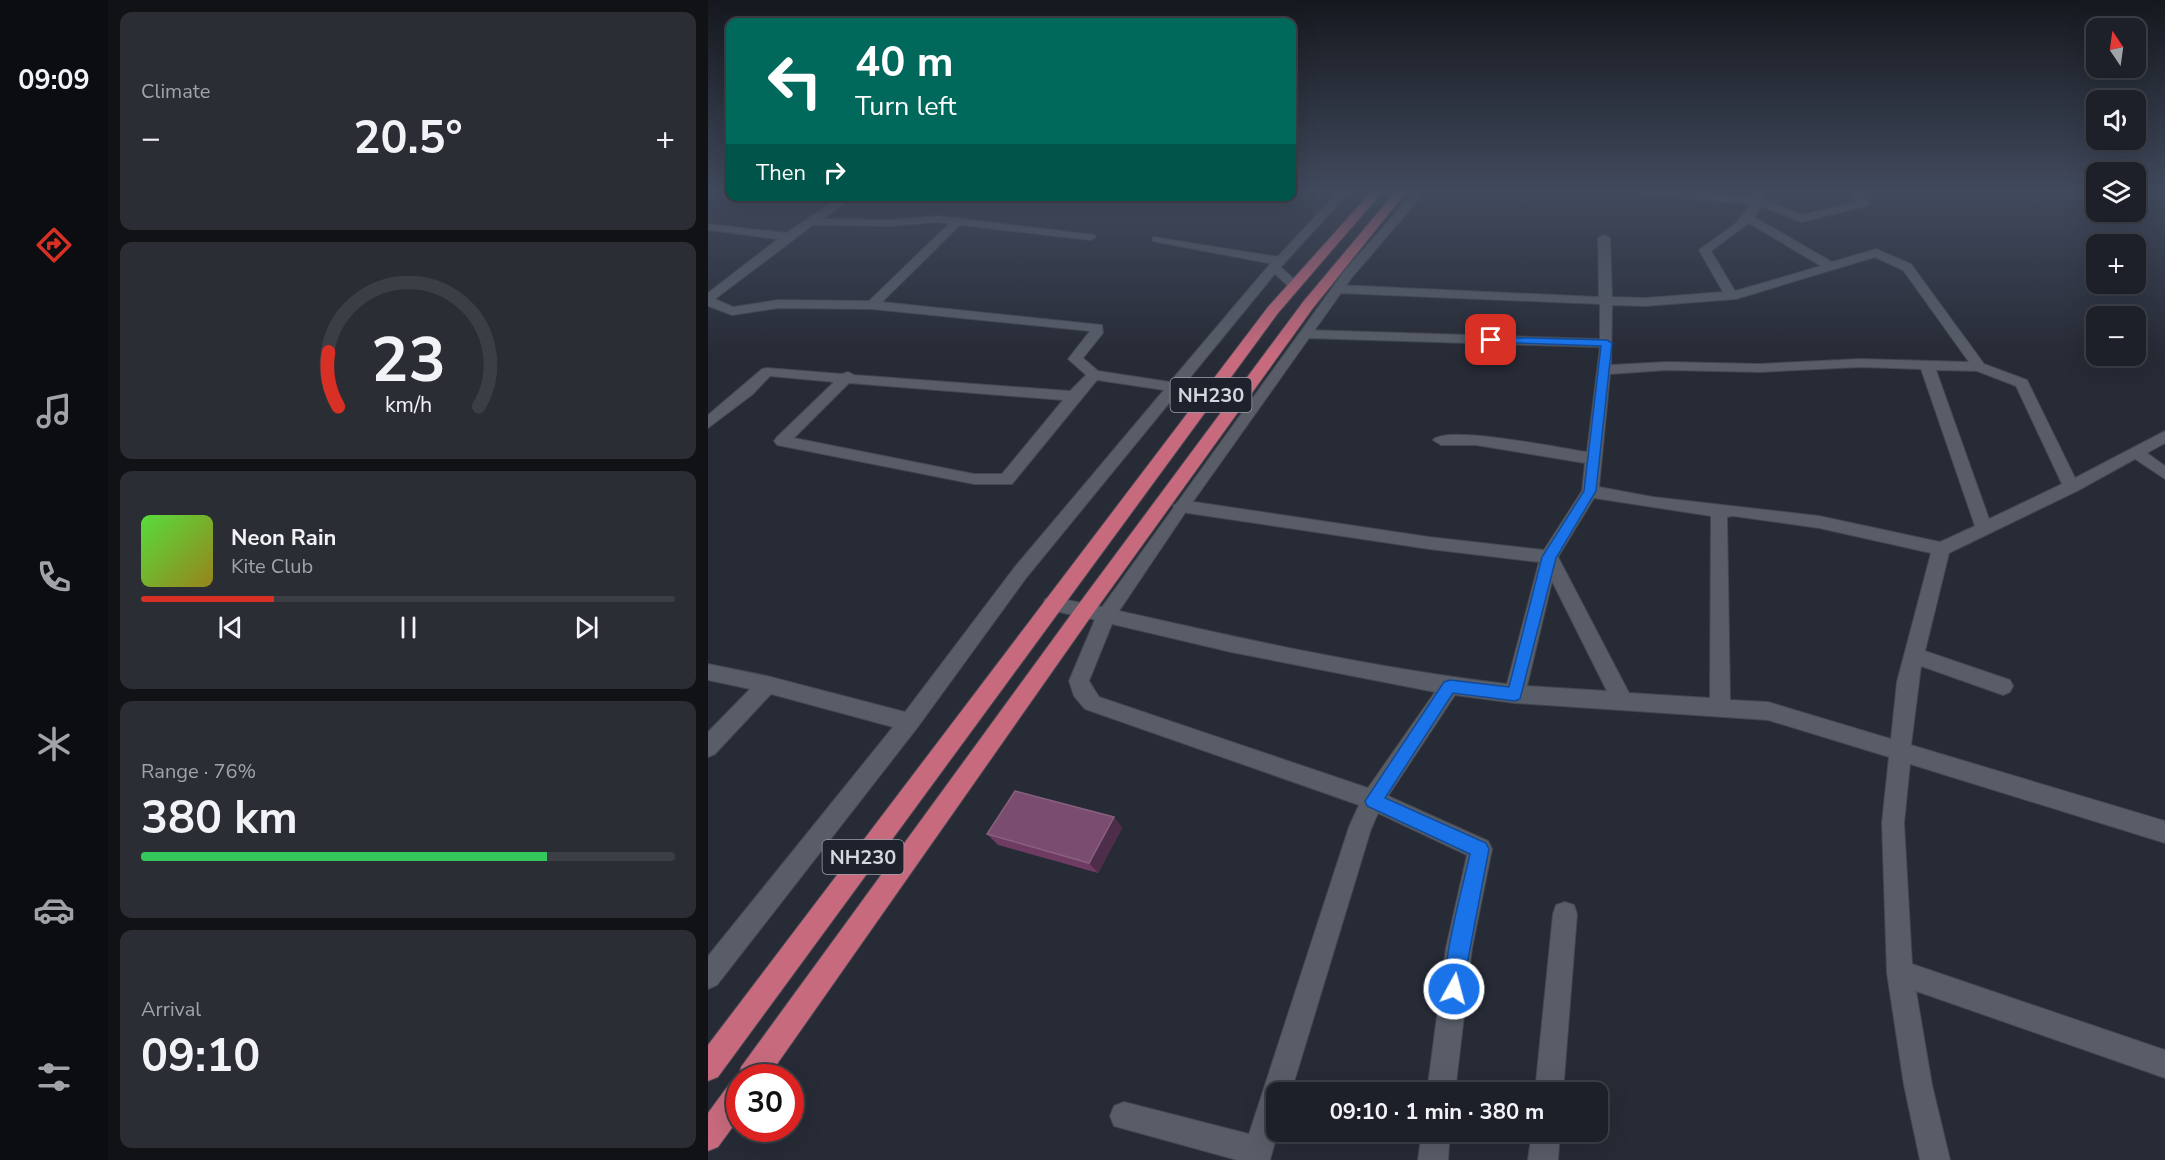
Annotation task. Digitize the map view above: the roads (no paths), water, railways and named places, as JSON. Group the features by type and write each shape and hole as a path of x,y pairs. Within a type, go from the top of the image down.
{"highway":[{"name":"NH230","path":"708,1067 1019,647 1294,285 1330,245"},
{"name":"NH230","path":"760,1064 1050,660 1096,613 1362,245"},
{"path":"708,1137 726,1112"}],"street":[{"path":"778,245 708,300 732,311 778,304 872,305 1097,328 1096,333 1076,359 1094,375 1172,387"},
{"path":"872,305 933,245"},
{"path":"1186,245 1276,264 1294,285"},
{"path":"708,976 910,722 1020,573 1172,387 1294,245"},
{"path":"1373,245 1349,273 1335,282 1306,334 1181,506 1096,613 1079,681 1085,697 1092,703 1373,801 1480,849 1459,948 1442,1082"},
{"path":"1515,694 1549,557 1590,491 1596,459 1607,343 1604,245"},
{"path":"1713,245 1705,250 1731,295"},
{"path":"1795,245 1830,266"},
{"path":"1335,282 1645,302 1731,295 1876,252 1907,267 1979,366"},
{"path":"1306,334 1607,343"},
{"path":"1604,370 1860,363 1979,366 2022,382 2071,487"},
{"path":"1928,365 1984,528"},
{"path":"708,423 748,391 767,372 848,376 1074,396"},
{"path":"848,376 782,441 974,478 1006,480 1074,396 1094,375"},
{"path":"1590,491 1637,503 1695,507 1719,513 1733,510 1819,522 1941,549 2071,487 2165,436"},
{"path":"1441,440 1476,440 1596,459"},
{"path":"2136,452 2164,473"},
{"path":"1181,506 1428,543 1549,557"},
{"path":"1719,513 1720,708"},
{"path":"1935,1160 1918,1085 1900,973 1893,824 1907,682 1941,549"},
{"path":"1549,557 1623,702"},
{"path":"1052,604 1231,644 1450,686 1515,694 1768,711 2165,832"},
{"path":"1914,655 2003,686"},
{"path":"708,672 767,684 910,722"},
{"path":"708,747 767,684"},
{"path":"1279,1082 1360,827 1373,801 1450,686"},
{"path":"1550,1082 1565,914"},
{"path":"1900,973 2165,1064"},
{"path":"1124,1116 1257,1155 1266,1125"},
{"path":"1433,1160 1435,1142"},
{"path":"1543,1160 1545,1142"}]}
